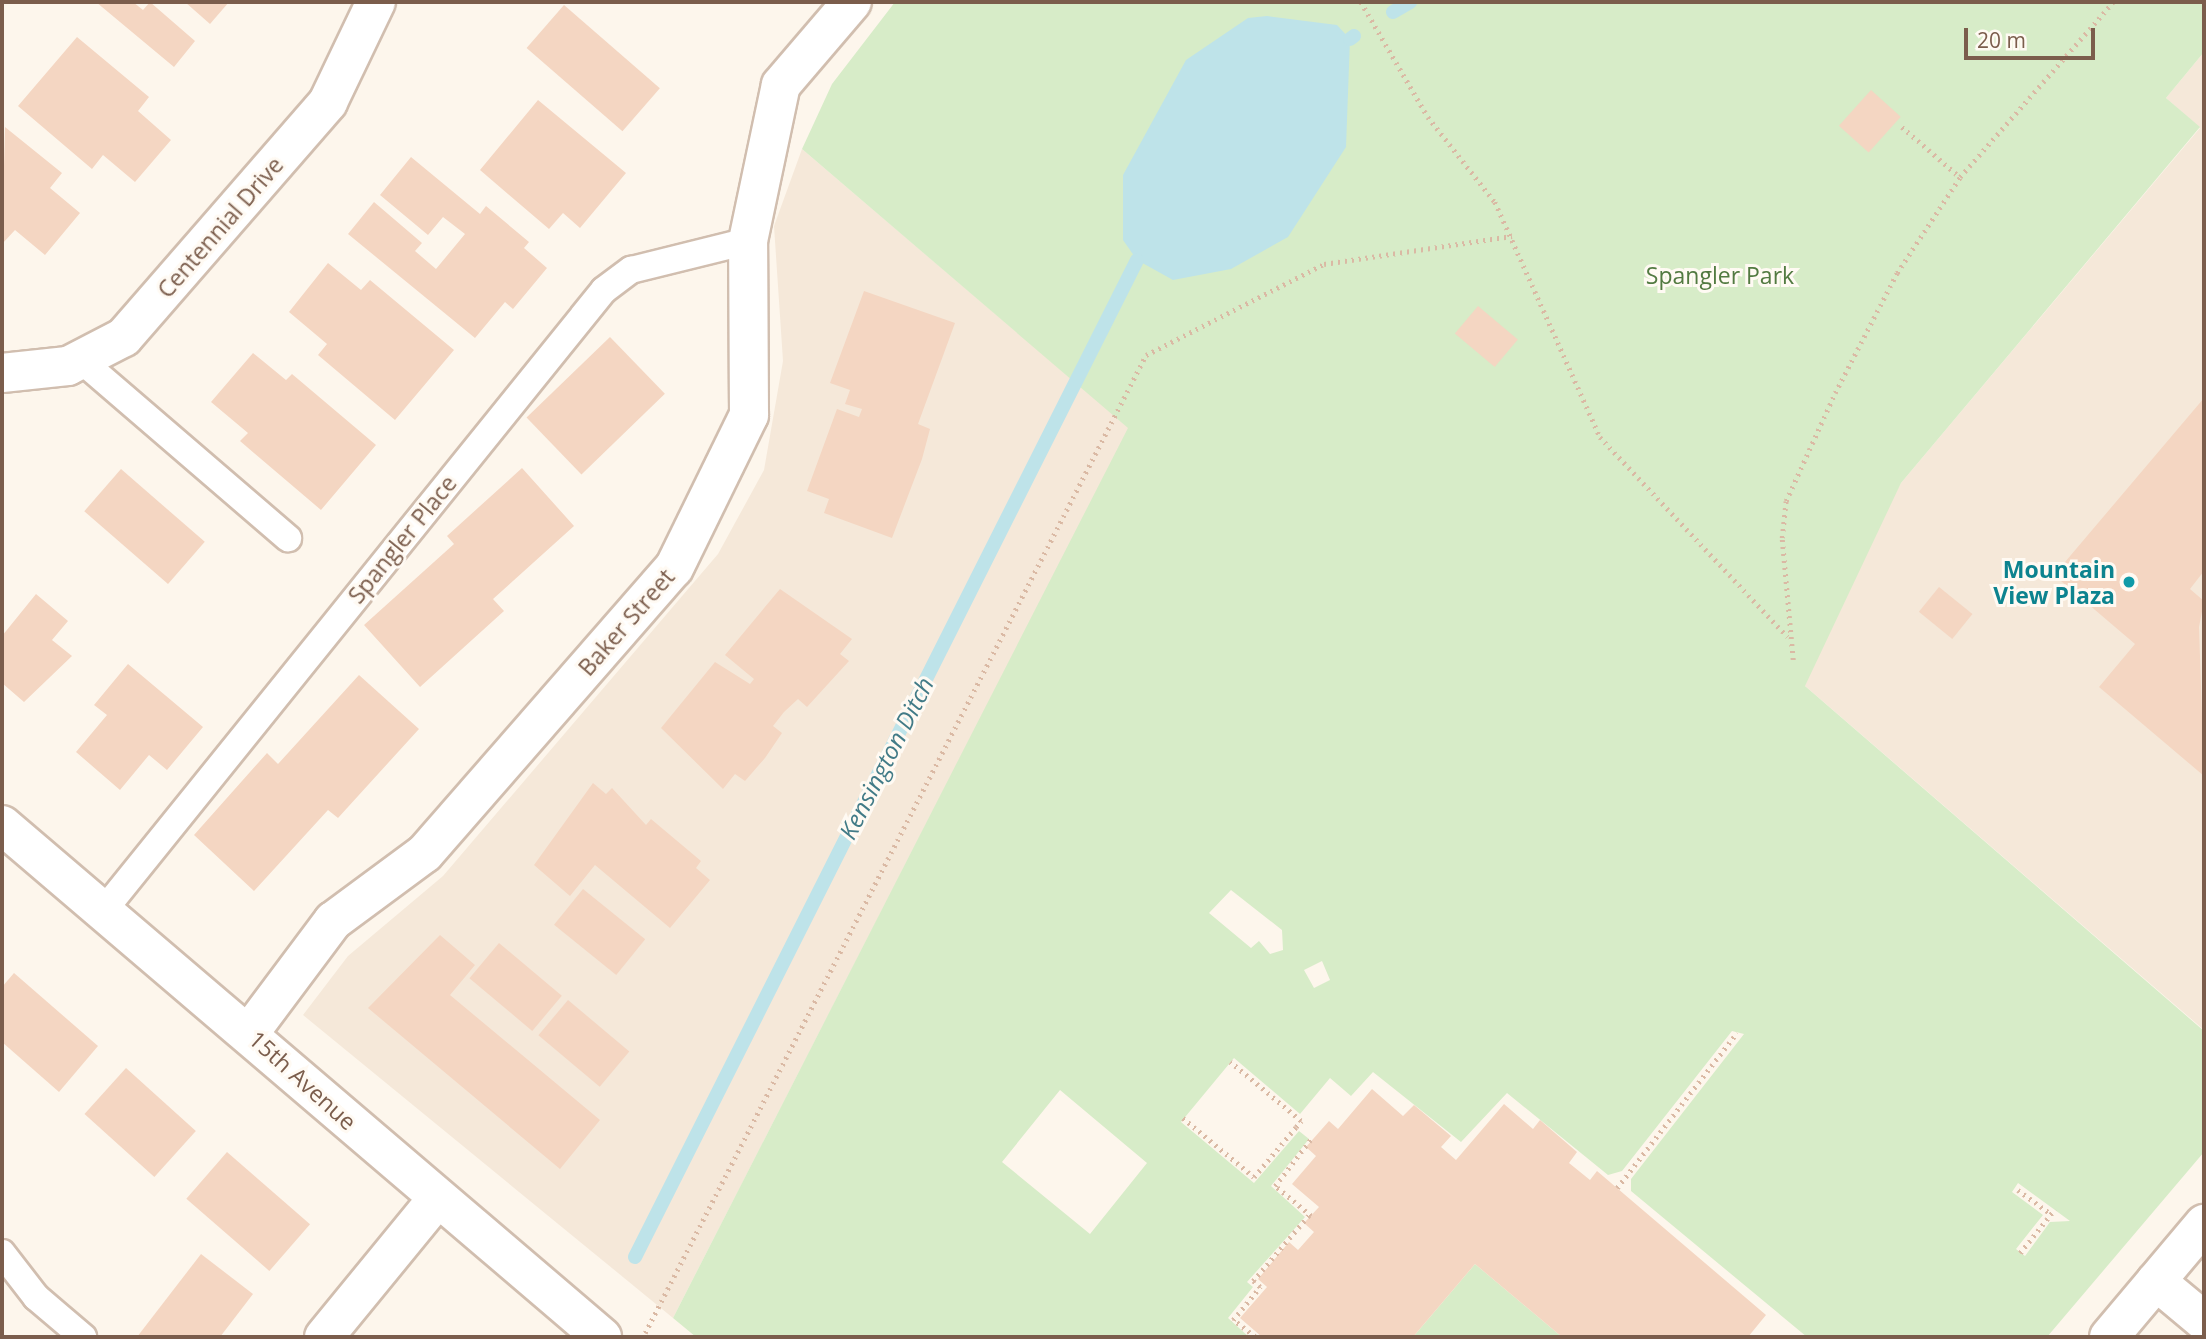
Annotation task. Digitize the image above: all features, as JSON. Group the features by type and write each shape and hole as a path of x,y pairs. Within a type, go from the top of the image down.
{"street":[{"name":"Centennial Drive","path":"2,373 82,361 124,337 328,102 376,2"},
{"name":"Baker Street","path":"250,1032 333,921 425,853 674,568 749,415 748,242 781,85 852,2"},
{"name":"15th Avenue","path":"2,825 250,1032 437,1199 602,1337"},
{"path":"324,1337 437,1199"},
{"path":"2109,1337 2204,1224"},
{"path":"2156,1281 2204,1321"}],"lane":[{"name":"Spangler Place","path":"104,909 604,290 631,270 748,242"},
{"path":"82,361 288,538"},
{"path":"2,1253 36,1297 83,1337"}],"path":[{"path":"1361,2 1428,117 1480,180 1512,236 1600,437 1788,637"},
{"path":"1793,660 1788,637 1786,501 1867,330 1960,177 2113,2"},
{"path":"1902,127 1960,177"},
{"path":"643,1337 1146,355 1324,264 1512,236"},
{"path":"1617,1188 1737,1032"},
{"path":"1184,1118 1254,1177 1288,1137 1301,1121 1230,1062"},
{"path":"1255,1337 1233,1320 1260,1287 1253,1282 1310,1216 1275,1186 1311,1139"},
{"path":"2018,1190 2053,1212 2020,1253"}],"shaded area":[{"path":"2204,52 2204,1030 1797,679 1901,483 2200,128 2166,98"},
{"path":"802,149 1129,428 673,1318 303,1015 348,956 443,876 718,554 764,470 783,361 774,226"}],"green space":[{"name":"Spangler Park","path":"895,2 2204,2 2204,52 2166,98 2200,127 1901,483 1805,686 2204,1031 2204,1152 2047,1337 1807,1337 1631,1191 1631,1179 1744,1034 1732,1031 1622,1171 1608,1175 1507,1093 1461,1142 1373,1072 1351,1096 1330,1078 1300,1114 1234,1058 1181,1122 1254,1183 1299,1131 1309,1139 1271,1186 1305,1217 1247,1282 1253,1287 1228,1318 1249,1337 696,1337 673,1318 1128,428 802,149 832,84","holes":["1231,890 1282,930 1283,950 1270,954 1259,941 1251,948 1209,913","1322,961 1330,980 1314,988 1304,970","1060,1090 1147,1163 1090,1234 1002,1162","2018,1183 2070,1221 2050,1222 2025,1256 2016,1249 2043,1215 2012,1192"]},
{"path":"1475,1264 1562,1337 1413,1337"}],"water":[{"path":"1267,16 1337,25 1350,39 1346,147 1288,237 1231,269 1173,280 1137,260 1123,240 1123,175 1186,60 1248,18"}],"building":[{"path":"96,2 133,2 143,10 150,2 195,41 174,67"},
{"path":"185,2 229,2 210,24"},
{"path":"564,5 660,88 622,131 527,48"},
{"path":"77,37 149,97 138,111 171,140 135,182 103,155 92,169 18,106"},
{"path":"1871,90 1901,117 1869,152 1839,126"},
{"path":"538,100 626,173 580,228 563,213 549,229 480,170"},
{"path":"5,127 62,173 50,188 80,213 45,255 15,230 2,244"},
{"path":"411,157 480,214 486,206 529,242 524,248 547,268 513,309 505,302 475,338 348,234 374,202 422,243 415,251 436,269 465,234 443,217 428,235 380,195"},
{"path":"328,263 361,290 370,280 454,350 395,420 318,355 327,344 289,312"},
{"path":"864,291 955,323 918,424 930,429 922,459 892,538 824,513 829,499 807,491 837,409 859,417 862,409 845,404 850,390 830,383"},
{"path":"1478,306 1518,339 1495,367 1455,334"},
{"path":"610,337 665,394 581,474 527,418"},
{"path":"253,353 286,380 292,374 376,445 321,510 240,441 248,433 211,402"},
{"name":"Mountain View Plaza","path":"2204,398 2204,571 2190,589 2204,601 2199,627 2204,776 2099,687 2135,644 2054,575"},
{"path":"522,468 574,526 493,599 504,611 420,687 364,625 454,544 447,536"},
{"path":"121,469 205,542 168,584 84,511"},
{"path":"1939,587 1972,614 1952,639 1919,612"},
{"path":"780,589 852,639 840,654 849,661 807,707 798,699 784,712 773,726 782,733 765,758 745,781 735,774 723,789 661,728 715,662 750,684 754,679 725,655"},
{"path":"36,594 68,621 52,640 72,656 24,702 2,683 2,636"},
{"path":"128,664 203,727 167,770 149,755 120,790 76,752 107,715 94,705"},
{"path":"359,675 419,729 338,818 328,810 254,891 194,835 267,753 278,764"},
{"path":"593,783 606,794 612,788 646,825 651,819 701,861 696,868 710,880 670,928 595,865 570,896 534,865"},
{"path":"583,889 645,939 616,975 554,925"},
{"path":"440,935 475,965 450,995 600,1120 560,1169 368,1008"},
{"path":"499,943 562,996 532,1031 469,978"},
{"path":"14,973 98,1046 59,1092 2,1042 2,987"},
{"path":"568,1000 629,1051 600,1087 538,1035"},
{"path":"126,1068 196,1131 154,1177 85,1114"},
{"path":"1372,1089 1403,1116 1414,1105 1451,1136 1441,1147 1456,1160 1504,1104 1533,1129 1540,1120 1577,1152 1569,1163 1590,1180 1597,1171 1766,1315 1748,1337 1562,1337 1475,1264 1413,1337 1262,1337 1240,1318 1267,1287 1258,1279 1289,1242 1298,1250 1314,1232 1304,1223 1319,1207 1292,1184 1316,1156 1306,1147 1329,1121 1338,1129"},
{"path":"227,1152 310,1224 269,1271 186,1199"},
{"path":"201,1254 253,1294 220,1337 137,1337"}],"waterway":[{"name":"Kensington Ditch","path":"1393,12 1410,2"},
{"name":"Kensington Ditch","path":"1350,39 1354,36"},
{"name":"Kensington Ditch","path":"635,1257 1137,260"}],"place":[{"name":"Mountain View Plaza","path":"2129,582"}]}
